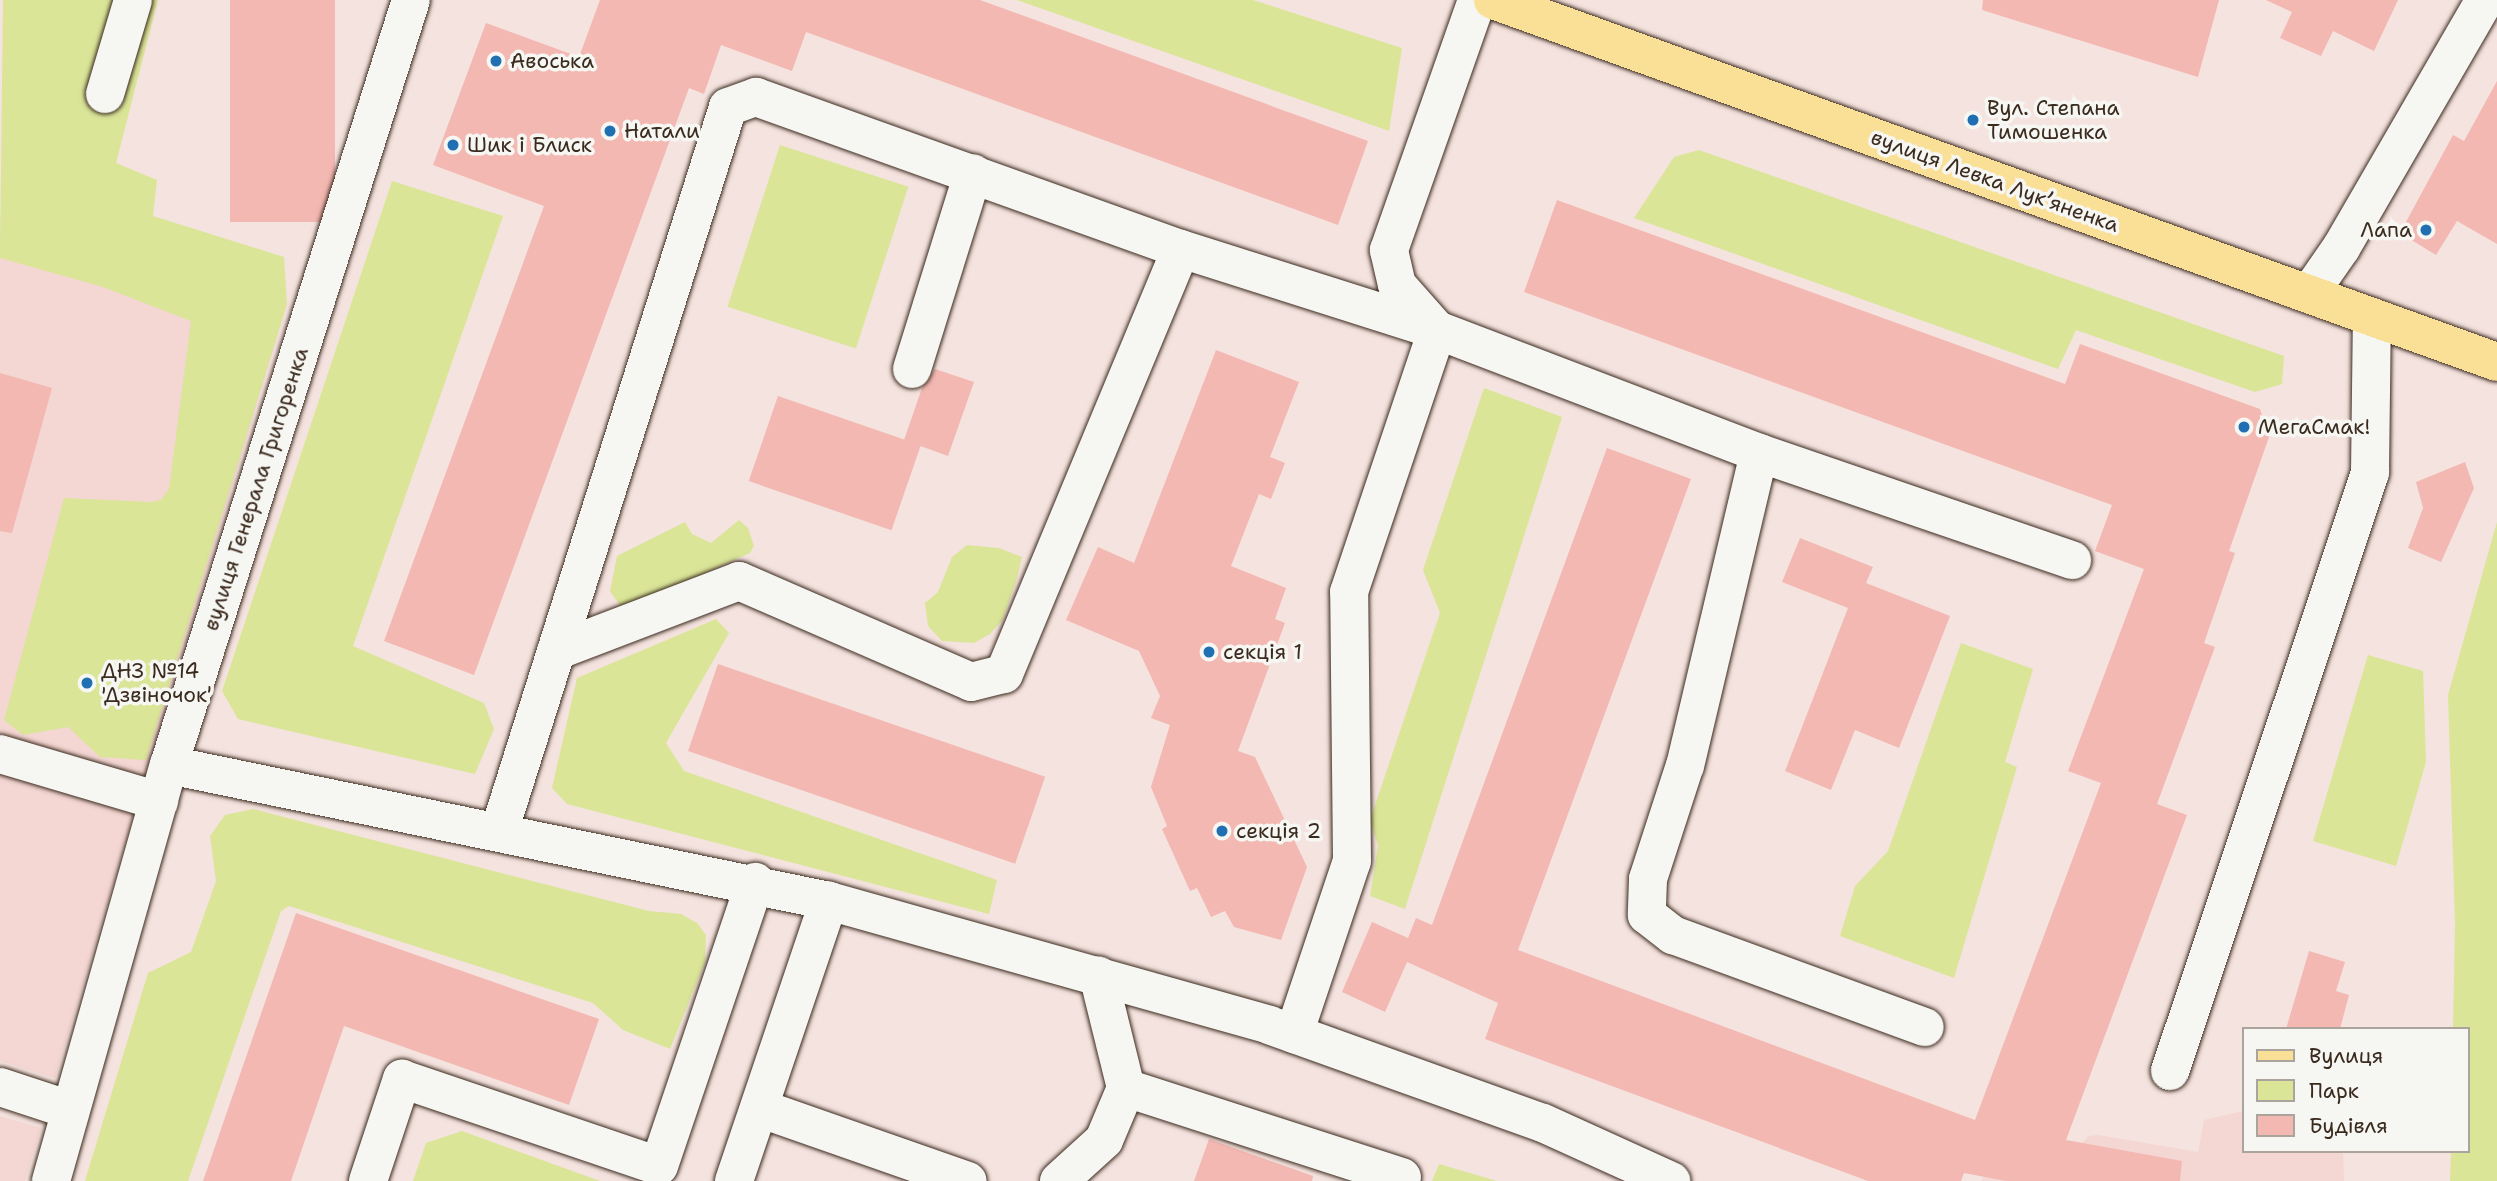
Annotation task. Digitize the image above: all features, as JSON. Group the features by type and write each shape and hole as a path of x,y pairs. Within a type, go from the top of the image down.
{"main road":[{"name":"вулиця Левка Лукʼяненка","path":"1493,0 2497,362"}],"street":[{"path":"104,94 133,0"},
{"name":"вулиця Генерала Григоренка","path":"51,1181 164,783 411,0"},
{"path":"1326,295 1367,282 1389,250 1477,0"},
{"path":"2309,294 2341,248 2485,0"},
{"path":"499,832 728,107 756,97 1181,249 1437,330 1759,453 2072,560"},
{"path":"912,369 973,173"},
{"path":"556,650 739,581 971,682 1004,674 1181,249"},
{"path":"1389,250 1397,285 1437,330"},
{"path":"2170,1072 2370,473 2372,317"},
{"path":"1294,1034 1352,861 1349,592 1437,330"},
{"path":"1759,453 1685,765 1648,879 1647,915 1673,935 1925,1027"},
{"path":"0,754 164,783 499,832 755,882 1098,975 1294,1034 1543,1123 1671,1181"},
{"path":"368,1181 402,1079 659,1166 755,882"},
{"path":"734,1181 829,901"},
{"path":"1059,1181 1104,1140 1126,1088 1098,975"},
{"path":"0,1087 70,1110"},
{"path":"1126,1088 1402,1177"},
{"path":"759,1108 968,1181"}],"shaded area":[{"name":"ДНЗ №14 'Дзвіночок'","path":"0,216 287,304 55,1078 0,1061"},
{"path":"2242,1111 2242,1153 2343,1153 2344,1181 1982,1181 1995,1128 2078,1147 2089,1136 2098,1135 2198,1152 2204,1120"},
{"path":"0,1116 41,1128 25,1181 0,1181"}],"green space":[{"path":"3,0 158,0 116,163 157,180 153,216 284,257 287,304 146,760 100,757 68,727 23,735 4,720 64,498 151,502 161,500 169,489 191,321 103,287 0,258"},
{"path":"1017,0 1253,0 1402,48 1389,131"},
{"path":"780,145 908,187 856,348 727,307"},
{"path":"1699,150 2284,356 2282,384 2255,392 2076,330 2058,369 1634,218 1674,157"},
{"path":"392,181 503,216 353,646 484,703 494,729 475,774 238,719 222,691"},
{"path":"1484,388 1562,417 1405,909 1370,896 1378,846 1370,820 1440,613 1423,570"},
{"path":"739,520 748,528 754,546 750,553 623,610 610,591 617,556 685,522 692,534 711,543"},
{"path":"2497,522 2497,1181 2450,1181 2451,1153 2469,1153 2469,1027 2453,1027 2455,924 2448,695"},
{"path":"967,545 999,548 1022,557 1016,582 1002,621 990,634 974,643 942,641 928,626 925,603 938,592 952,557"},
{"path":"716,619 729,633 666,743 684,771 997,880 989,914 567,804 552,788 577,678"},
{"path":"1961,643 2033,669 2005,762 2017,767 1954,978 1840,936 1855,886 1888,851"},
{"path":"2368,655 2423,671 2426,762 2396,866 2313,841"},
{"path":"253,809 649,911 681,914 697,923 706,935 705,962 670,1049 623,1030 593,1003 289,906 281,911 188,1181 85,1181 148,973 191,952 216,881 210,836 225,815"},
{"path":"462,1131 600,1181 413,1181 426,1143"},
{"path":"1439,1164 1497,1181 1432,1181"}],"building":[{"path":"230,0 335,0 335,222 230,222"},
{"path":"600,0 980,0 1368,141 1338,225 806,32 792,71 721,45 704,94 689,88 474,675 384,641 544,206 433,165 486,23 579,57"},
{"path":"1983,0 2219,0 2198,77 1982,10"},
{"path":"2266,0 2398,0 2374,51 2333,31 2321,56 2280,38 2292,12"},
{"path":"2497,81 2497,244 2457,221 2436,255 2400,233 2453,135 2464,141"},
{"path":"1557,200 2065,384 2080,344 2260,409 2269,437 2229,551 2235,553 2204,643 2215,647 2157,804 2187,815 2066,1140 2182,1161 2180,1181 2006,1181 1964,1173 1961,1181 1868,1181 1485,1039 1498,1003 1407,962 1385,1012 1342,992 1372,922 1408,938 1416,918 1432,925 1607,448 1691,479 1518,950 1975,1120 2101,783 2068,771 2144,569 2095,551 2112,505 1524,292"},
{"path":"1216,350 1299,382 1270,457 1285,463 1271,499 1259,494 1231,566 1286,588 1275,619 1285,623 1238,751 1255,757 1307,867 1281,940 1234,927 1225,911 1211,917 1197,888 1190,891 1162,829 1167,826 1151,787 1170,725 1151,718 1160,696 1139,651 1066,620 1098,547 1134,563"},
{"path":"935,369 974,382 948,456 904,440 922,388"},
{"path":"0,373 52,388 12,533 0,531"},
{"path":"778,396 921,445 891,530 749,481"},
{"path":"2465,462 2474,488 2441,562 2408,548 2423,508 2416,482"},
{"path":"1800,538 1873,567 1866,583 1950,616 1899,748 1855,730 1831,790 1785,771 1848,608 1782,582"},
{"path":"718,664 1045,777 1015,864 688,751"},
{"path":"296,913 599,1019 569,1105 344,1026 291,1181 203,1181"},
{"path":"2309,951 2345,962 2336,991 2349,995 2341,1027 2287,1027"},
{"path":"1209,1139 1313,1176 1312,1181 1194,1181"}],"place":[{"name":"Авоська","path":"496,61"},
{"name":"Вул. Степана Тимошенка","path":"1973,120"},
{"name":"Натали","path":"610,131"},
{"name":"Шик і Блиск","path":"453,145"},
{"name":"Лапа","path":"2426,230"},
{"name":"МегаСмак!","path":"2244,427"},
{"name":"секція 1","path":"1209,652"},
{"name":"ДНЗ №14 'Дзвіночок'","path":"87,683"},
{"name":"секція 2","path":"1222,831"}]}
